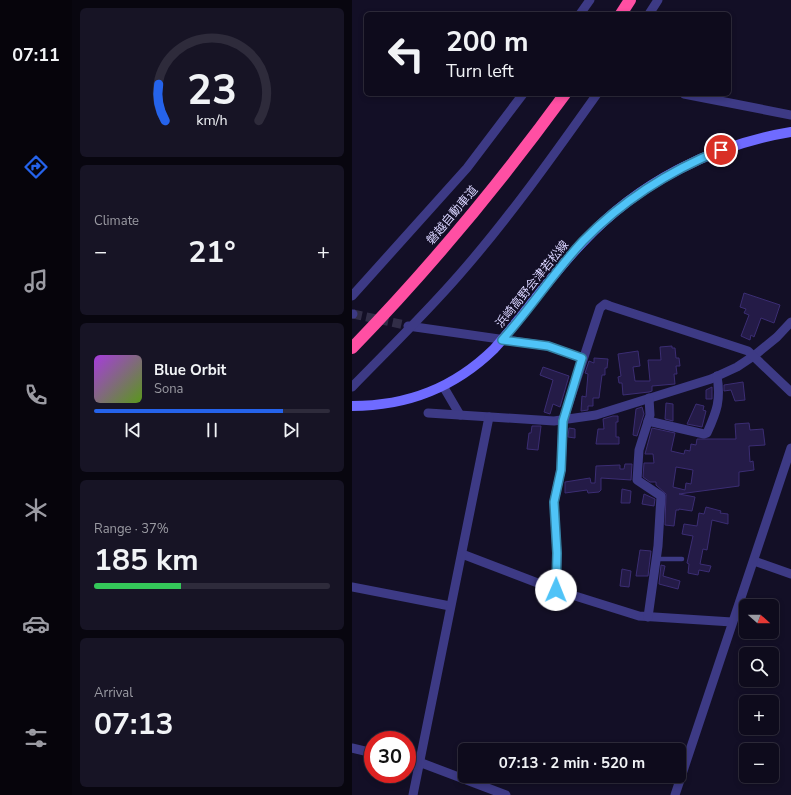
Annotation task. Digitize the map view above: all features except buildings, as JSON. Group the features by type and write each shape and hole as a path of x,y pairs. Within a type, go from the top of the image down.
{"highway":[{"path":"622,12 630,0"},
{"name":"磐越自動車道","path":"352,348 416,279 474,212 562,96"}],"main road":[{"name":"浜崎高野会津若松線","path":"352,406 384,405 405,401 443,386 480,363 502,340 582,242 612,213 636,195 668,175 702,158 740,144 791,132"}],"street":[{"path":"581,12 590,0"},
{"path":"650,12 658,0"},
{"path":"352,296 467,168 522,96"},
{"path":"352,387 460,274 521,199 596,96"},
{"path":"694,96 791,115"},
{"path":"556,590 557,553 554,502 561,470 563,421 582,358 600,308 605,304 748,351 755,355 791,392"},
{"path":"428,413 563,421 596,414 717,376 755,355 787,332 791,322"},
{"path":"409,326 548,346 582,358"},
{"path":"648,421 704,434 707,433 718,406 720,394 717,376"},
{"path":"443,386 460,415"},
{"path":"648,617 656,559 661,496 642,485 637,480 639,450 650,415 649,398"},
{"path":"413,795 489,417"},
{"path":"675,795 791,448"},
{"path":"462,554 556,590 639,616 732,622"},
{"path":"754,561 791,574"},
{"path":"352,587 450,606"},
{"path":"352,748 364,751"},
{"path":"416,762 506,795"}],"lane":[{"path":"656,559 682,559"}],"tunnel":[{"path":"353,314 405,325"}],"route":[{"path":"556,590 557,553 554,502 561,470 563,421 582,358 548,346 502,340 582,242 612,213 641,192 681,167 721,150"}]}
